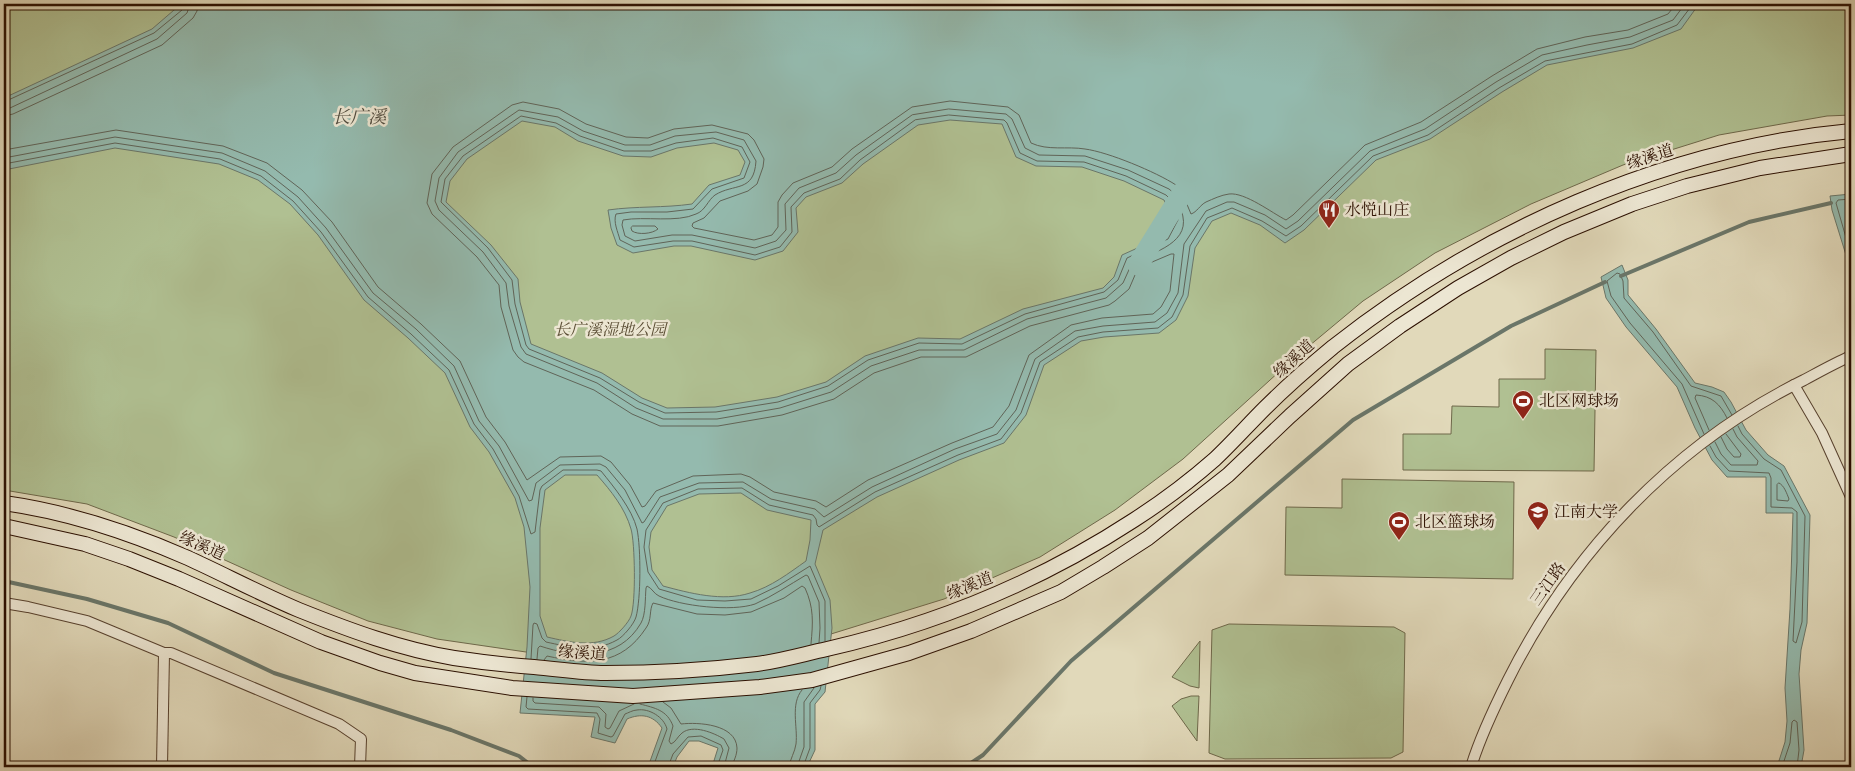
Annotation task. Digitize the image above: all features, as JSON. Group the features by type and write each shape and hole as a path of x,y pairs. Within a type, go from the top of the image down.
{"main road":[{"name":"缘溪道","path":"4,503 32,507 84,519 135,536 295,608 356,633 404,647 453,658 597,673 666,672 761,664 866,640 930,620 988,599 1037,577 1083,552 1140,517 1216,458 1272,402 1330,350 1383,310 1442,270 1488,244 1572,204 1647,175 1748,147 1851,131"},
{"path":"4,526 85,544 130,559 321,642 380,663 458,681 512,688 634,696 760,687 812,680 909,653 1007,616 1060,592 1103,567 1155,532 1228,475 1348,364 1400,326 1458,288 1511,258 1564,232 1632,204 1687,186 1760,168 1851,154"}],"street":[{"path":"1851,356 1794,385 1822,433 1851,497"},
{"name":"三江路","path":"1471,767 1493,710 1519,657 1560,590 1601,537 1648,489 1695,448 1748,410 1794,385"},
{"path":"4,603 86,621 164,653 171,653 339,724 361,739 360,767"},
{"path":"162,767 164,653"}],"green space":[{"name":"长广溪湿地公园","path":"4,4 1851,4 1851,115 1827,116 1719,135 1623,165 1531,204 1435,253 1363,301 1291,361 1183,459 1115,510 1040,557 944,599 831,634 720,652 609,658 526,652 437,639 368,621 291,590 174,537 87,504 4,490"},
{"name":"北区网球场","path":"1545,349 1596,350 1594,471 1403,470 1403,434 1451,434 1452,406 1499,407 1499,379 1545,379"},
{"name":"北区篮球场","path":"1342,479 1514,482 1513,579 1285,575 1286,507 1342,508"},
{"path":"1229,624 1394,627 1405,633 1403,752 1391,758 1225,759 1209,753 1212,630"},
{"path":"1200,641 1199,688 1190,686 1172,677"},
{"path":"1199,696 1197,741 1172,706 1181,699"}],"water":[{"name":"长广溪","path":"181,4 1699,4 1681,29 1633,48 1547,65 1430,139 1376,160 1304,230 1285,243 1260,225 1231,213 1212,221 1195,248 1188,296 1176,320 1159,333 1104,337 1081,341 1044,365 1026,415 1004,443 959,460 877,497 823,530 815,564 830,600 832,628 825,692 815,704 815,750 807,767 712,767 718,748 699,741 689,741 677,757 673,767 648,767 662,728 651,718 637,716 627,719 615,743 591,737 595,717 520,713 527,647 530,587 524,527 515,498 489,452 470,427 445,373 364,300 318,235 290,204 258,180 219,164 115,148 4,170 4,98 152,29","holes":["950,120 1002,124 1016,157 1036,166 1082,167 1124,181 1164,200 1173,221 1164,236 1122,255 1114,277 1103,288 1023,309 960,339 918,338 865,356 826,382 777,397 715,407 667,408 642,398 602,373 531,344 520,302 518,279 491,245 446,202 450,181 467,159 522,121 555,127 578,141 623,156 651,157 677,148 714,143 738,150 745,162 740,175 709,185 692,204 608,210 611,228 617,245 633,253 674,246 691,246 755,260 783,251 798,232 796,208 806,197 842,183 863,164 918,125","565,475 597,475 617,500 628,521 631,529 634,559 633,609 624,627 616,635 606,640 581,643 547,637 540,616 540,528 545,490","741,493 767,510 811,520 806,561 772,583 740,596 706,596 663,586 652,570 649,547 651,532 667,506 699,494"]},
{"path":"1851,194 1851,271 1832,210 1830,196"},
{"path":"1622,265 1628,280 1628,295 1656,329 1695,383 1724,392 1746,430 1768,455 1784,466 1810,515 1807,623 1801,650 1799,674 1804,750 1801,767 1777,767 1785,742 1787,721 1785,688 1793,513 1766,513 1766,477 1727,477 1712,460 1677,387 1626,327 1606,298 1601,277"}],"waterway":[{"path":"1138,265 1185,189"},
{"path":"1621,276 1749,222 1831,203"},
{"path":"965,767 983,755 1071,661 1353,420 1511,326 1605,282"},
{"path":"4,581 87,599 168,623 274,673 451,730 519,756 533,767"}],"place":[{"name":"水悦山庄","path":"1329,229"},
{"name":"北区网球场","path":"1523,420"},
{"name":"江南大学","path":"1538,531"},
{"name":"北区篮球场","path":"1399,541"}]}
